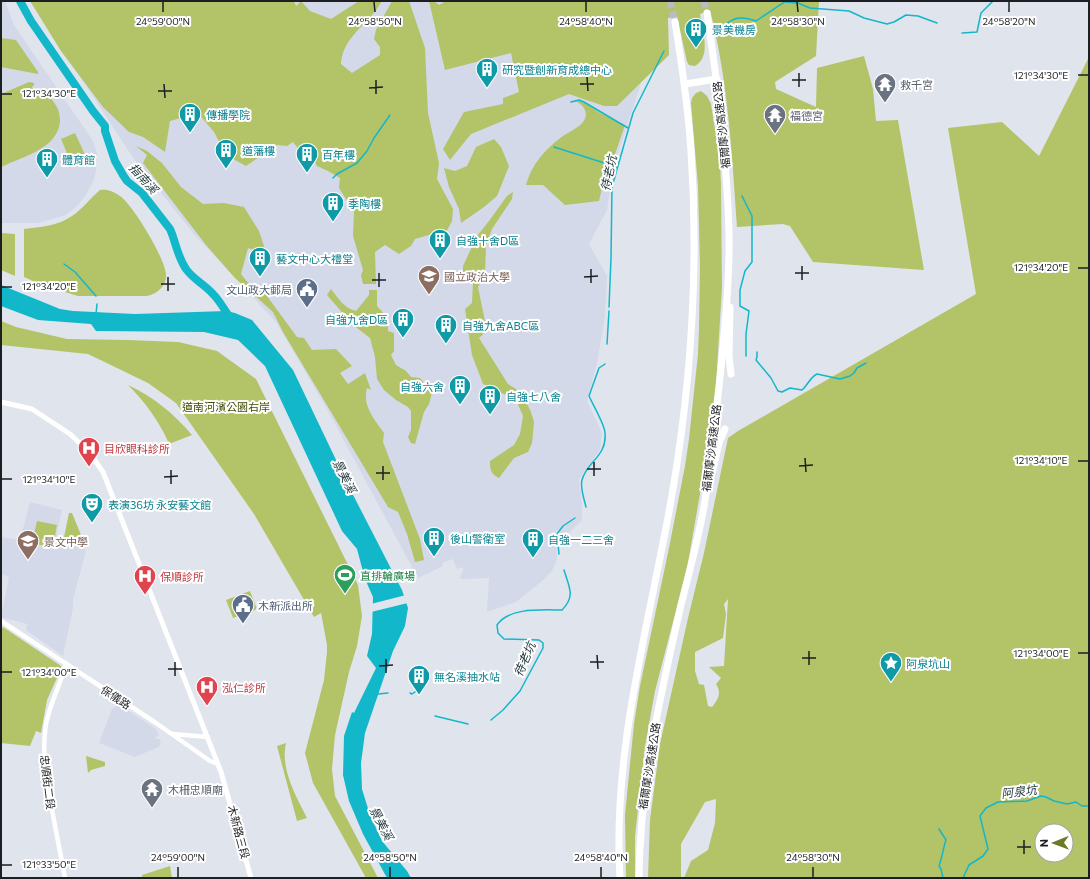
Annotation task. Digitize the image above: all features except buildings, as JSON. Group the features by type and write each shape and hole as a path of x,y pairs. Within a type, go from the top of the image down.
{"highway":[{"name":"福爾摩沙高速公路","path":"639,878 639,846 650,750 703,509 715,427 724,337 729,233 725,158 717,79 707,14"},
{"name":"福爾摩沙高速公路","path":"620,878 620,798 628,731 671,499 684,411 693,310 694,203 691,150 685,84 674,22"},
{"path":"685,84 717,79"},
{"path":"727,288 730,298 729,356 731,374"},
{"path":"703,509 719,443 725,429"}],"main road":[{"name":"木新路三段","path":"1,402 32,409 66,430 89,452 103,472 218,764 228,792 251,878"}],"street":[{"name":"保儀路","path":"1,621 66,663 210,761 218,764"},
{"name":"忠順街二段","path":"65,878 47,786 44,751 49,712 66,663"},
{"path":"171,734 208,738"}],"shaded area":[{"path":"1,1 5,1 14,25 93,141 97,154 94,180 78,205 66,215 38,223 1,223"},
{"name":"國立政治大學","path":"30,1 654,1 647,65 614,166 607,210 589,244 607,276 605,316 597,363 587,401 602,433 600,450 579,479 582,503 582,520 563,539 556,530 557,559 552,571 543,580 516,602 487,612 489,578 460,579 464,567 457,569 453,559 442,563 443,566 418,578 328,411 276,322 194,234 134,159"},
{"name":"景文中學","path":"30,502 62,510 54,547 58,548 80,539 86,551 73,599 73,608 63,656 26,630 27,624 1,617 9,577 1,574 1,537 20,540"},
{"path":"118,705 156,729 159,735 155,739 160,739 161,741 159,747 135,757 99,743 112,709"}],"green space":[{"path":"30,1 294,1 296,6 301,1 310,11 331,19 359,1 382,1 352,36 342,56 341,64 352,73 380,55 380,47 374,39 376,30 392,1 409,1 425,48 428,113 439,163 437,179 453,209 452,221 443,238 432,234 415,239 411,246 399,254 385,245 375,252 376,284 363,284 361,275 363,270 353,236 354,212 339,188 340,178 317,166 309,153 303,155 297,153 297,147 293,142 287,146 277,145 246,166 226,155 214,132 198,113 170,121 165,152 143,137 129,132 103,107 61,51"},
{"path":"429,1 434,1 439,5 446,1 819,1 816,56 775,82 776,89 816,107 817,68 864,56 873,89 876,121 898,120 924,270 813,262 790,226 783,224 737,227 731,145 725,91 710,10 700,14 705,50 700,62 695,66 689,65 687,62 677,16 668,18 669,55 617,106 604,106 569,94 471,134 450,160 443,149 464,112 503,104 503,98 519,92 511,53 445,70"},
{"path":"1,38 16,40 38,74 1,67"},
{"path":"1089,57 1089,878 684,878 691,861 708,850 715,823 716,799 705,802 681,844 681,878 648,878 650,820 660,744 704,553 728,438 976,294 948,128 1002,122 1039,156","holes":["728,599 724,666 709,667 721,678 716,684 719,690 716,702 712,707 708,706 704,685 699,684 695,671 695,652 723,638 726,614 724,604"]},
{"path":"29,82 34,83 32,87 33,89 40,90 51,98 59,113 60,122 57,131 46,145 37,151 1,167 1,94"},
{"path":"701,91 707,96 711,104 720,162 722,287 716,385 710,437 687,568 655,691 645,746 635,836 635,878 626,878 625,815 634,724 640,686 685,466 698,354 700,267 698,186 691,103 692,98 696,93"},
{"path":"574,101 584,102 600,113 625,125 612,163 606,171 599,201 565,205 543,185 526,185 535,164 545,152 563,136 579,126 585,119 586,112 583,106"},
{"path":"75,133 87,159 72,165 61,139"},
{"path":"494,139 501,147 509,166 497,196 461,223 459,209 449,187 444,168 455,171 467,166 476,147"},
{"path":"136,146 147,151 162,163 181,187 203,204 224,203 244,207 259,231 264,246 261,253 248,248 241,274 249,284 261,288 297,337 304,338 312,350 336,349 352,366 340,373 348,384 365,373 371,390 367,388 366,401 370,412 384,433 383,442 420,539 424,560 415,562 407,534 398,512 388,507 283,332 273,312 235,278 206,245 143,163 147,155"},
{"path":"100,190 113,192 126,201 141,221 155,246 165,269 166,280 163,286 154,293 147,296 78,296 42,285 24,277 24,229 49,226 67,219 80,210"},
{"path":"513,192 512,199 492,229 486,245 485,275 478,287 487,331 479,338 508,384 522,393 534,422 532,443 528,452 514,458 499,478 494,475 490,467 490,461 514,445 520,434 523,416 516,400 483,384 472,355 465,309 472,303 473,282 463,279 463,266 477,236 507,196"},
{"path":"1,233 15,234 15,276 1,270"},
{"path":"331,289 345,306 356,311 369,295 369,290 377,290 377,306 388,318 388,331 394,333 394,351 391,355 396,365 406,371 411,377 420,378 432,393 429,404 424,412 415,444 411,443 408,437 411,430 411,411 408,407 396,400 384,390 377,379 375,357 370,338 353,325 327,295"},
{"name":"道南河濱公園右岸","path":"1,321 16,327 67,339 178,342 217,351 256,379 358,585 362,616 357,646 349,672 335,735 332,769 335,796 378,878 366,878 313,783 305,753 324,680 327,645 321,613 314,617 254,514 176,403 148,383 88,354 1,345"},
{"path":"128,385 163,407 192,435 169,444 152,413"},
{"path":"69,513 72,513 81,535 63,542"},
{"path":"37,521 57,525 53,548 32,543"},
{"path":"250,591 257,609 233,618 226,600"},
{"path":"3,627 61,666 47,700 41,733 36,731 30,746 1,743 1,631"},
{"path":"286,743 285,763 287,772 290,782 307,818 297,821 277,746"},
{"path":"86,756 105,762 105,766 91,770 88,773"},
{"path":"170,866 172,878 142,878 142,875"}],"water":[{"path":"1,285 60,309 73,311 135,314 226,311 235,313 252,320 293,370 349,487 402,590 408,608 405,626 393,651 365,733 361,763 362,789 370,815 382,841 411,878 387,878 363,834 349,801 343,775 344,736 352,712 354,713 376,668 367,656 372,634 373,597 365,579 357,549 342,531 265,366 238,340 204,332 96,331 91,324 38,320 1,306"}],"pier":[{"path":"406,595 408,603 371,612 371,604"}],"waterway":[{"name":"指南溪","path":"20,1 31,21 105,126 105,131 115,161 123,175 127,181 142,193 170,229 186,269 216,297 231,319"},
{"name":"待老坑","path":"717,32 730,21 735,19 744,18 756,21 786,1"},
{"path":"962,33 977,32 981,13 993,1"},
{"path":"785,2 798,3 810,8 849,11 864,18 887,24 906,15 918,16 937,23"},
{"name":"待老坑","path":"609,307 612,187 633,113 664,51"},
{"path":"571,102 579,100 584,102 628,128"},
{"path":"333,178 337,174 357,163 367,151 390,115"},
{"path":"554,147 617,167"},
{"path":"742,196 752,216 752,262 745,271 740,290 740,306 749,311 746,334 746,356"},
{"path":"64,264 75,272 96,296"},
{"path":"96,314 97,304"},
{"name":"待老坑","path":"607,344 609,311"},
{"path":"757,352 756,360 771,378 778,391 782,392 790,388 802,390 817,374 840,379 850,376 857,368 866,363"},
{"name":"待老坑","path":"586,507 582,490 582,480 588,468 603,448 605,441 603,425 589,396 599,368 605,364"},
{"name":"待老坑","path":"559,554 557,534 563,526 575,518"},
{"name":"待老坑","path":"491,720 503,710 520,691 543,648 543,643 539,640 504,639 498,633 497,625 502,619 518,612 562,610 570,596 569,586 564,570"},
{"name":"待老坑","path":"410,693 412,694 419,689"},
{"name":"待老坑","path":"378,694 388,693"},
{"name":"待老坑","path":"435,716 468,724"},
{"name":"阿泉坑","path":"963,878 969,865 983,856 988,849 980,816 986,808 998,802 1027,801 1041,796 1067,804 1076,802 1082,806 1089,806"},
{"path":"939,829 946,840 939,866 943,878"}],"tunnel":[{"path":"670,1 675,22"},
{"path":"704,1 707,13"}],"place":[{"name":"景美機房","path":"696,48"},
{"name":"研究暨創新育成總中心","path":"487,88"},
{"name":"救千宮","path":"885,104"},
{"name":"傳播學院","path":"190,134"},
{"name":"福德宮","path":"775,134"},
{"name":"道藩樓","path":"226,170"},
{"name":"百年樓","path":"307,174"},
{"name":"體育館","path":"47,178"},
{"name":"季陶樓","path":"333,222"},
{"name":"自強十舍D區","path":"440,260"},
{"name":"藝文中心大禮堂","path":"260,278"},
{"name":"國立政治大學","path":"429,296"},
{"name":"文山政大郵局","path":"307,308"},
{"name":"自強九舍D區","path":"403,338"},
{"name":"自強九舍ABC區","path":"446,344"},
{"name":"自強六舍","path":"460,406"},
{"name":"自強七八舍","path":"490,416"},
{"name":"目欣眼科診所","path":"89,468"},
{"name":"表演36坊 永安藝文館","path":"92,524"},
{"name":"後山警衛室","path":"434,558"},
{"name":"自強一二三舍","path":"533,558"},
{"name":"景文中學","path":"28,560"},
{"name":"直排輪廣場","path":"345,594"},
{"name":"保順診所","path":"145,596"},
{"name":"木新派出所","path":"243,624"},
{"name":"阿泉坑山","path":"891,682"},
{"name":"無名溪抽水站","path":"419,696"},
{"name":"泓仁診所","path":"207,706"},
{"name":"木柵忠順廟","path":"152,808"}],"water label":[{"name":"景美溪","path":"345,476"},
{"name":"景美溪","path":"382,823"}]}
